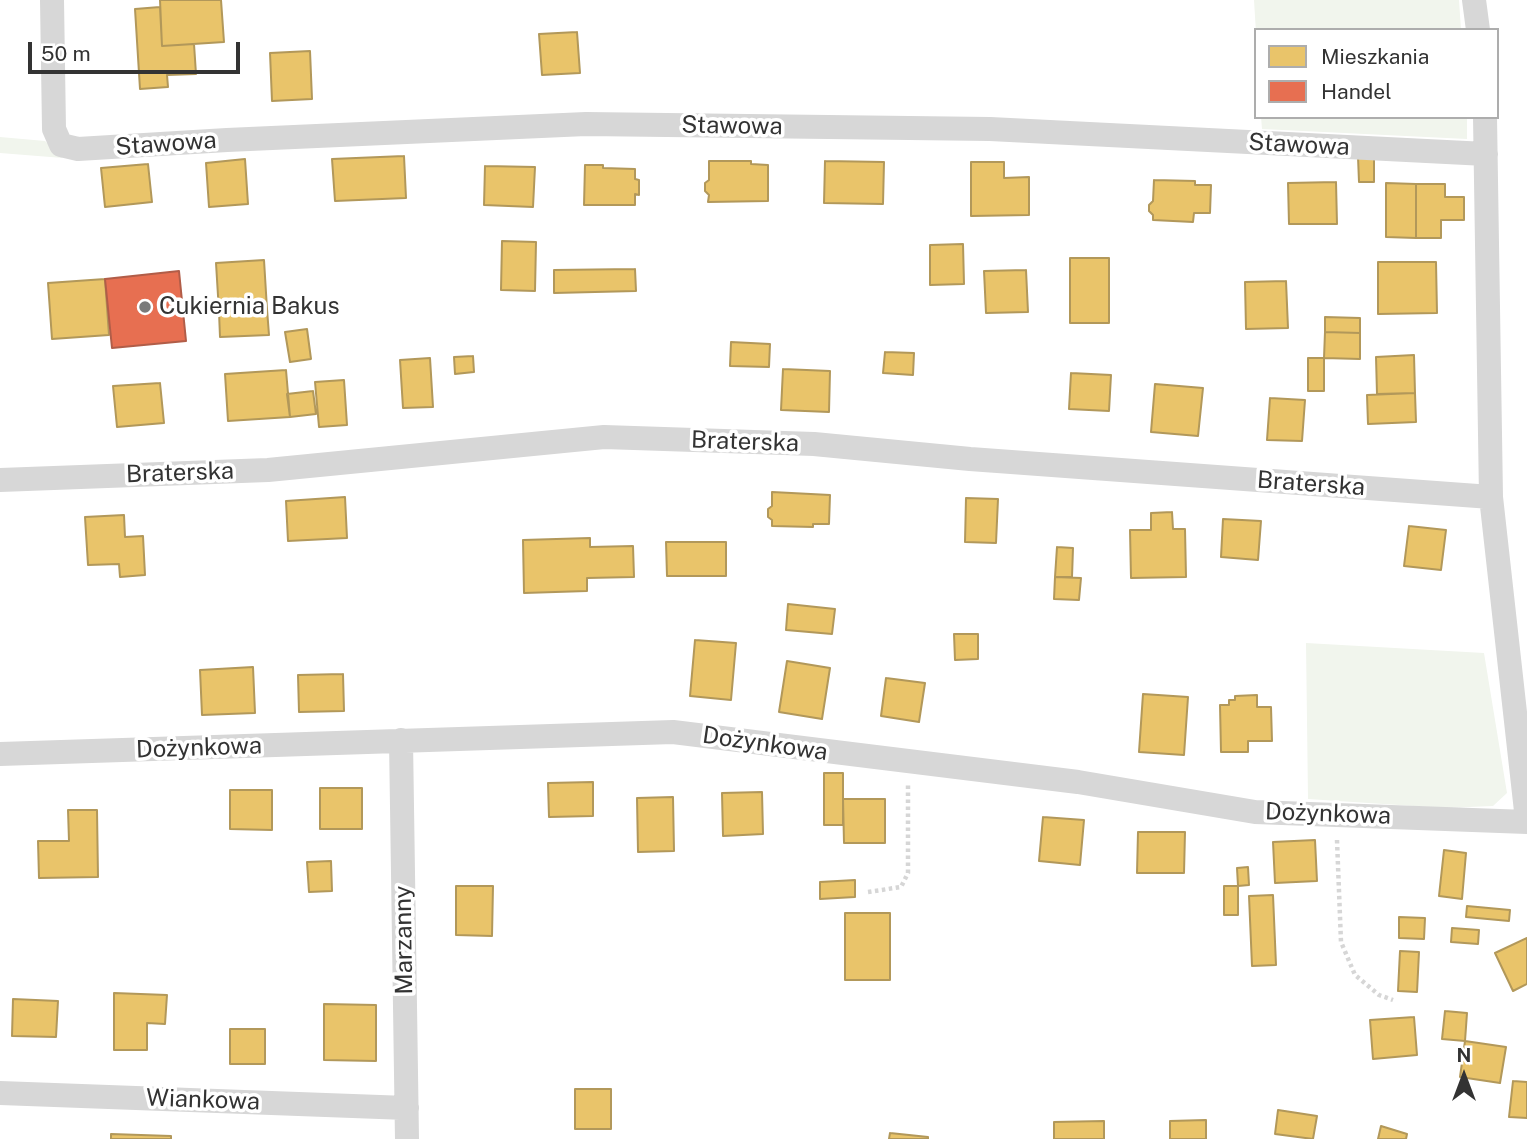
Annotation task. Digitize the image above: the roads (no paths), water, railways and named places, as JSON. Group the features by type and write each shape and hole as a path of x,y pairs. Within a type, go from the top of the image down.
{"street":[{"name":"Stawowa","path":"52,0 54,129 61,145 78,149 586,124 990,129 1486,154"},
{"path":"1474,0 1478,28"},
{"path":"1485,119 1491,496 1527,821"},
{"name":"Braterska","path":"0,480 268,470 604,437 814,444 970,459 1491,496"},
{"name":"Dożynkowa","path":"0,754 673,732 1078,782 1255,812 1527,821"},
{"name":"Marzanny","path":"401,740 407,1139"},
{"name":"Wiankowa","path":"0,1093 407,1108"}],"place":[{"name":"Cukiernia Bakus","path":"145,307"}]}
